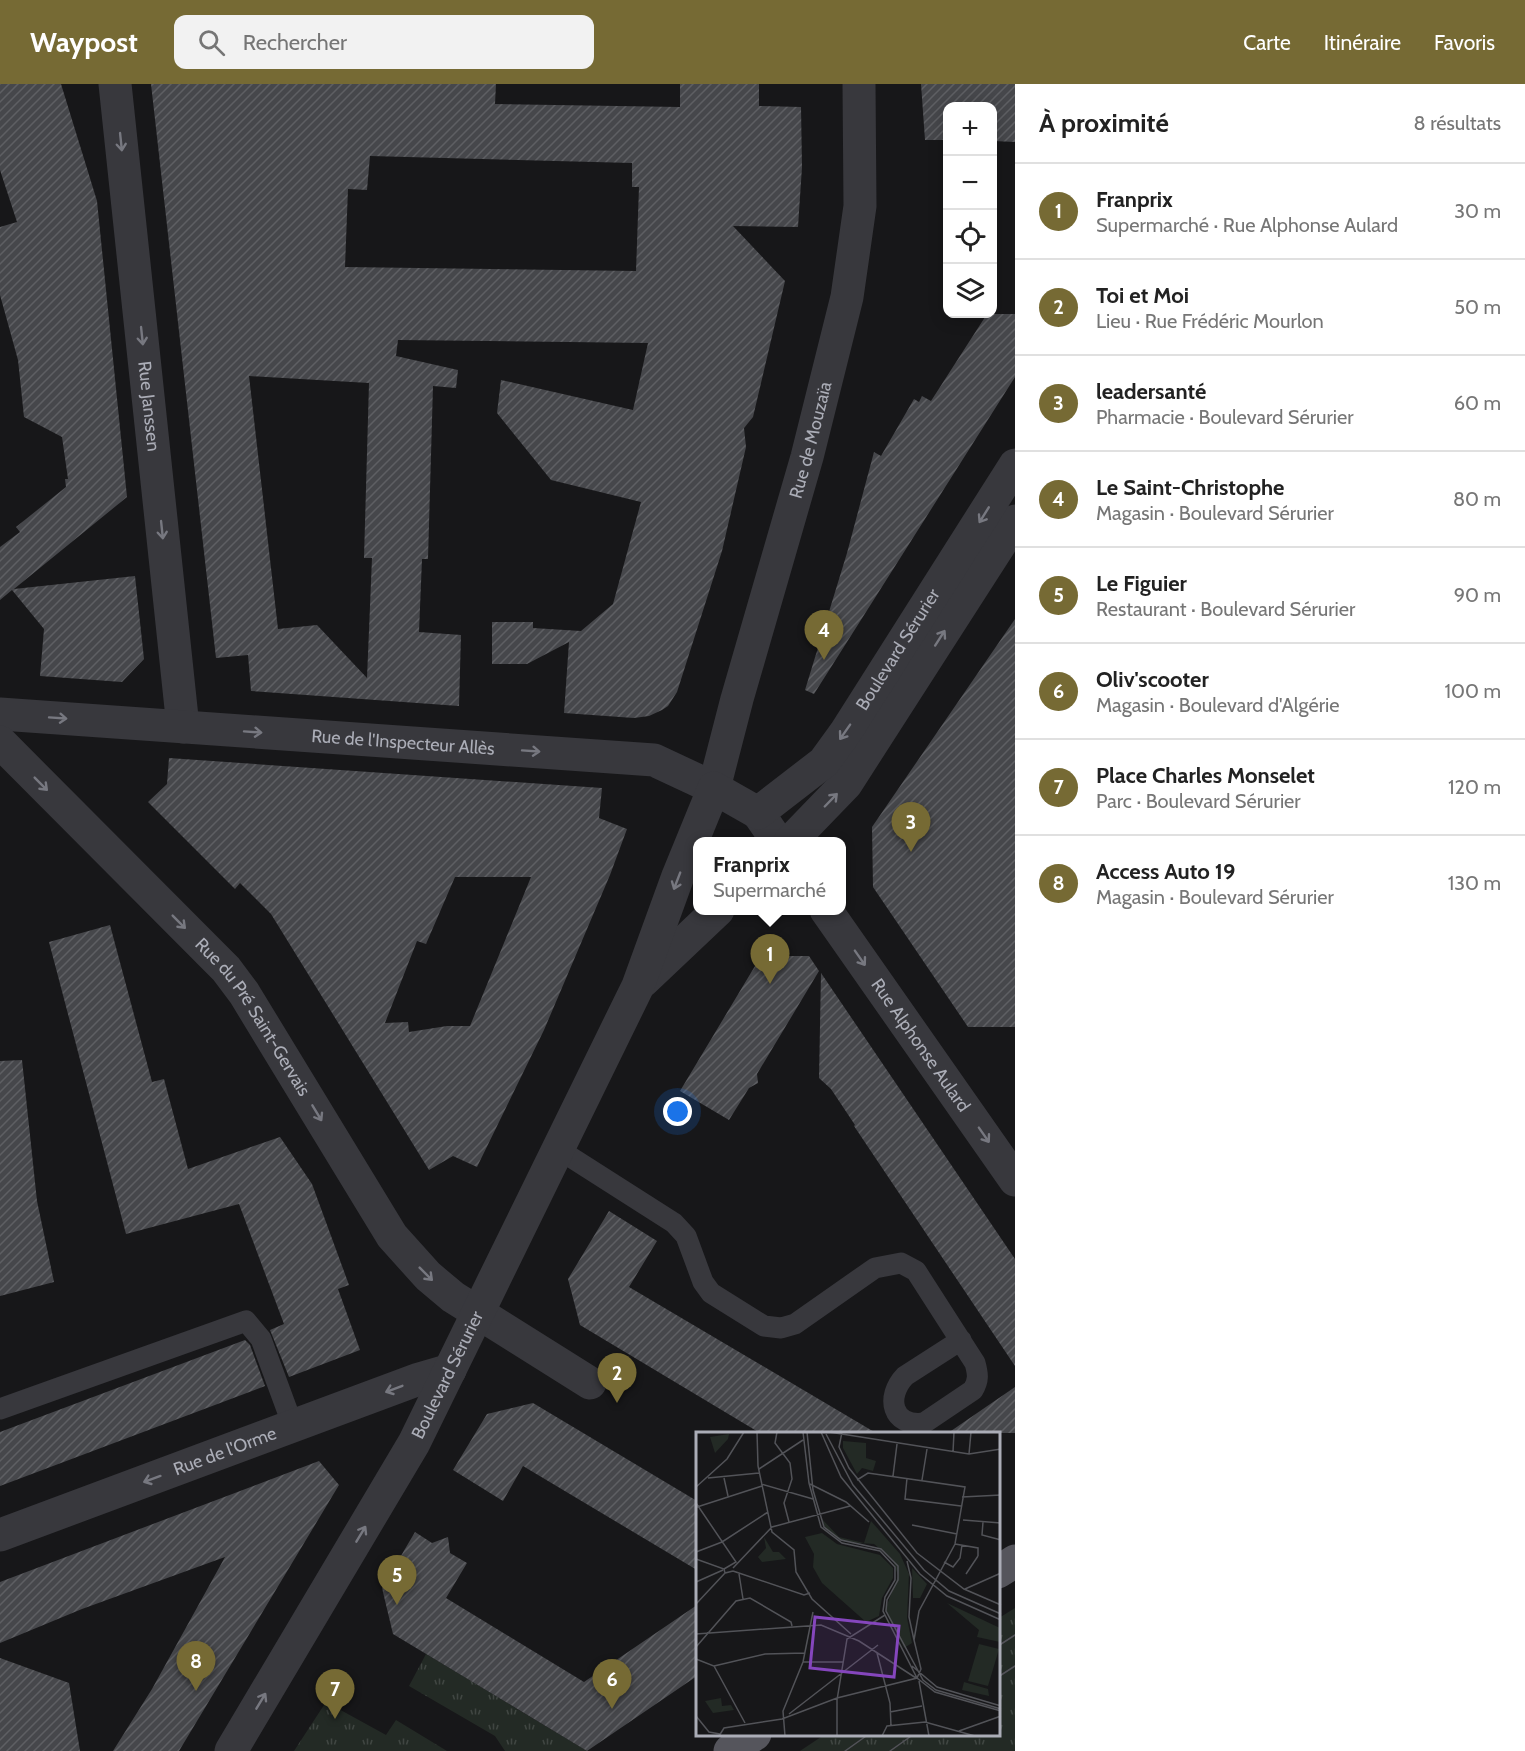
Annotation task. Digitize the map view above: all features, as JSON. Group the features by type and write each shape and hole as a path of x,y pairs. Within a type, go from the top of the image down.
{"main road":[{"path":"1000,1571 1015,1561"},
{"path":"730,1751 752,1736"}],"street":[{"name":"Rue Janssen","path":"115,84 183,727"},
{"name":"Rue de Mouzaïa","path":"714,788 736,699 807,456 847,297 860,206 859,84"},
{"name":"Boulevard Sérurier","path":"758,813 824,762 845,733 1015,465"},
{"name":"Boulevard Sérurier","path":"795,837 846,784 1010,541"},
{"name":"Rue de l'Inspecteur Allès","path":"0,714 654,760 714,788 758,813 775,837"},
{"name":"Rue du Pré Saint-Gervais","path":"0,742 226,969 244,993 392,1236 428,1276 453,1297 590,1383"},
{"name":"Boulevard Sérurier","path":"694,837 714,788"},
{"name":"Boulevard Sérurier","path":"231,1751 409,1452 638,986 693,839"},
{"name":"Boulevard Sérurier","path":"638,986 713,915"},
{"name":"Rue Alphonse Aulard","path":"830,915 1015,1180"},
{"name":"Rue de l'Orme","path":"0,1535 450,1370"}],"lane":[{"path":"558,1149 674,1223 686,1236 703,1282 711,1293 764,1326 781,1328 795,1324 875,1268 901,1263 916,1271 961,1340"},
{"path":"0,1409 246,1321 261,1339 293,1426"}],"green space":[{"path":"1015,1608 1015,1751 800,1751 822,1736 1000,1736 1000,1617"},
{"path":"426,1654 587,1751 505,1751 495,1736 409,1686"},
{"path":"326,1702 386,1735 396,1720 447,1751 294,1751"}],"building":[{"path":"0,84 61,84 97,201 127,497 14,589 135,576 144,659 122,682 40,676 44,629 12,590 0,600 0,547 20,532 16,527 66,487 65,479 68,479 62,437 24,417 18,360 0,295 0,227 17,222 0,170"},
{"path":"151,84 496,84 495,104 680,107 680,84 759,84 759,106 801,107 802,167 798,227 733,226 785,281 753,417 744,428 746,447 722,551 677,692 668,706 649,716 634,718 564,713 569,642 527,664 492,664 492,622 533,622 533,628 581,631 613,604 641,502 551,480 497,413 501,380 633,410 648,343 398,340 396,356 458,370 456,388 433,386 428,559 422,559 419,632 461,635 459,706 251,691 248,655 216,658","holes":["370,156 632,163 632,187 639,187 636,271 345,267 348,189 367,190","249,376 369,383 364,558 372,558 367,678 317,625 278,629"]},
{"path":"921,84 1015,84 1015,142 997,141 997,102 943,102 943,140 925,140"},
{"path":"997,314 1015,314 1015,377 814,694 805,690 847,553 874,452 881,456 914,399 919,402 922,396 931,401 984,318 997,318"},
{"path":"1015,619 1015,1027 968,1027 873,887 872,827"},
{"path":"169,758 602,788 599,818 627,829 610,875 544,1030 477,1167 453,1156 429,1170 271,914 240,883 235,889 148,802 167,784","holes":["455,877 531,877 470,1026 447,1026 409,1032 408,1022 385,1023 417,941 426,944"]},
{"path":"110,925 152,1082 164,1079 188,1169 280,1137 312,1184 349,1285 338,1289 360,1350 289,1377 270,1330 284,1324 239,1204 126,1234 49,942"},
{"path":"761,956 809,956 819,971 757,1074 758,1083 749,1088 729,1120 680,1091"},
{"path":"821,973 1015,1259 1015,1366 831,1089 819,1078"},
{"path":"22,1060 37,1201 54,1282 0,1296 0,1061"},
{"path":"609,1211 657,1241 629,1287 874,1432 758,1432 580,1325 568,1279"},
{"path":"245,1340 250,1345 265,1386 0,1486 0,1432"},
{"path":"1015,1387 1015,1433 949,1432"},
{"path":"533,1403 696,1500 696,1569 523,1466 503,1501 453,1470 487,1414"},
{"path":"319,1461 339,1485 179,1751 113,1751 152,1689 225,1557 82,1609 0,1643 0,1582"},
{"path":"415,1532 432,1543 448,1537 450,1553 467,1563 446,1598 584,1682 696,1606 696,1677 587,1751 393,1634 382,1588"},
{"path":"0,1658 69,1683 80,1751 0,1751"}],"tram line":[{"path":"1000,1645 1015,1635"},
{"path":"1000,1676 1015,1666"},
{"path":"845,1751 866,1736"},
{"path":"890,1751 911,1736"}],"place":[{"name":"Le Saint-Christophe","path":"824,660"},
{"name":"leadersanté","path":"911,852"},
{"name":"Franprix","path":"770,984"},
{"name":"Toi et Moi","path":"617,1403"},
{"name":"Le Figuier","path":"397,1605"},
{"name":"Access Auto 19","path":"196,1691"},
{"name":"Oliv'scooter","path":"612,1709"},
{"name":"Place Charles Monselet","path":"335,1719"}]}
